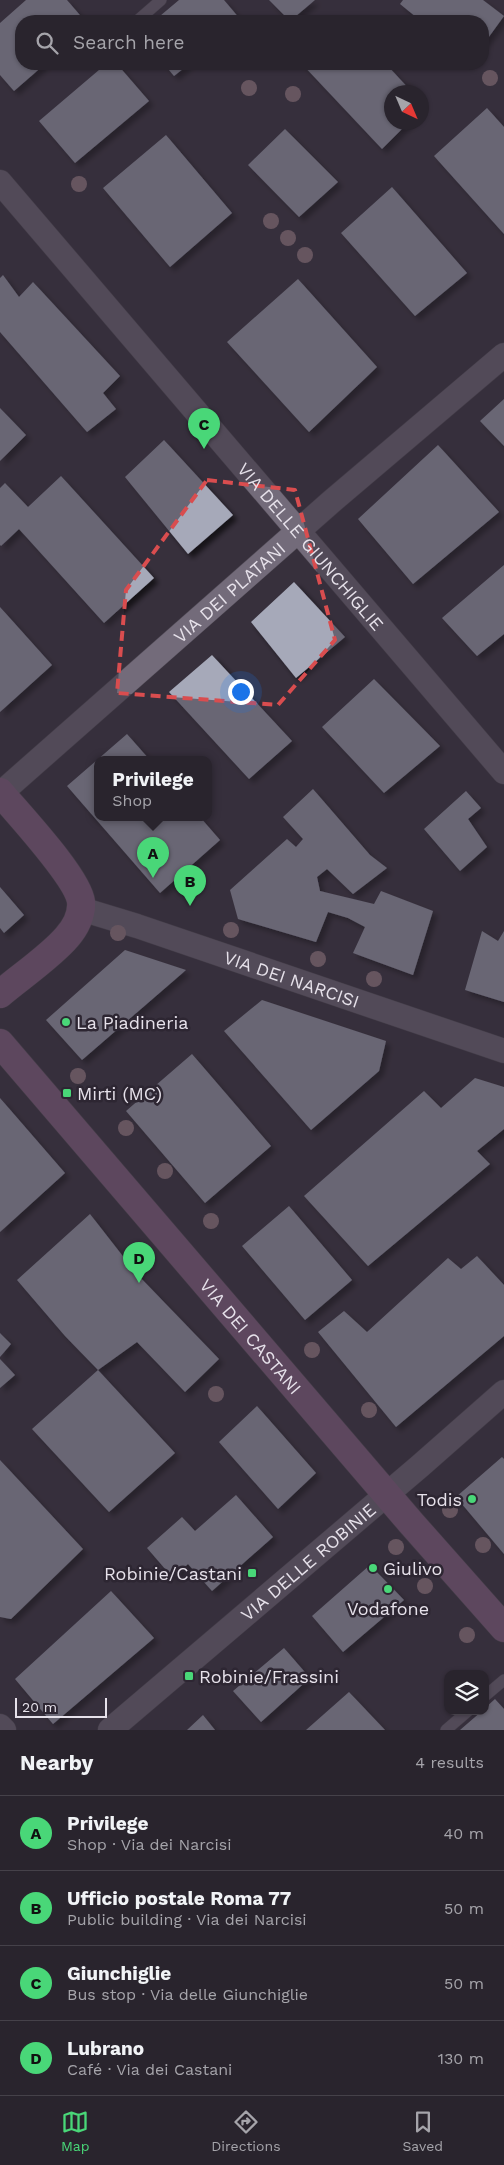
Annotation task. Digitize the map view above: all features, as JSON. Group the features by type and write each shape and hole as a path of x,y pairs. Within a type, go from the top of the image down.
{"street":[{"name":"VIA DELLE GIUNCHIGLIE","path":"0,182 504,772"},
{"name":"VIA DEI PLATANI","path":"0,792 504,354"},
{"path":"0,792 70,876 79,894 81,909 75,925 66,938 0,994"},
{"name":"VIA DEI NARCISI","path":"81,909 146,929 504,1051"},
{"name":"VIA DEI CASTANI","path":"0,1043 504,1628"},
{"name":"VIA DELLE ROBINIE","path":"110,1730 504,1392"},
{"path":"0,1726 4,1730"}],"lane":[{"path":"143,15 161,0"},
{"path":"489,1693 504,1680"},
{"path":"446,1730 463,1715"}],"highlighted area":[{"path":"207,480 295,490 335,640 278,705 117,693 126,590"}],"building":[{"path":"26,0 67,0 80,15 15,15 15,70 38,70 14,91 0,75 0,23"},
{"path":"179,0 224,0 237,15 161,15"},
{"path":"269,0 315,0 297,15 284,15"},
{"path":"403,0 483,0 504,16 489,37 489,15 414,15 400,4"},
{"path":"99,70 122,70 149,101 75,163 39,121"},
{"path":"169,70 182,70 174,76"},
{"path":"308,70 392,70 406,85 384,85 384,130 401,130 382,149"},
{"path":"487,108 504,127 504,234 434,156"},
{"path":"285,129 338,182 299,217 248,165"},
{"path":"166,135 232,213 170,267 103,188"},
{"path":"392,187 467,273 415,316 341,233"},
{"path":"3,275 19,297 33,282 120,376 103,393 116,409 87,432 0,332 0,278"},
{"path":"298,279 377,367 309,432 227,342"},
{"path":"504,399 504,446 480,421"},
{"path":"0,408 26,435 0,461"},
{"path":"164,440 233,515 188,554 125,477"},
{"path":"438,445 499,512 413,584 358,519"},
{"path":"61,476 154,578 104,623 19,529 0,545 0,488 5,483 28,507"},
{"path":"504,565 504,634 477,656 442,618"},
{"path":"294,582 345,637 296,678 251,622"},
{"path":"0,607 52,665 0,712"},
{"path":"212,655 292,741 249,779 169,692"},
{"path":"374,679 440,746 384,793 322,727"},
{"path":"127,734 146,756 101,756"},
{"path":"94,762 94,817 67,786"},
{"path":"313,789 370,855 387,868 353,894 327,869 317,877 320,891 374,904 381,891 433,911 413,975 353,953 365,927 348,918 328,912 316,942 238,919 230,890 287,839 296,847 303,839 283,817"},
{"path":"466,791 481,808 468,819 487,847 460,871 424,829"},
{"path":"97,821 203,821 220,840 160,893"},
{"path":"0,887 24,915 4,933 0,928"},
{"path":"482,931 498,941 504,931 504,1002 465,990"},
{"path":"125,950 186,970 82,1060 46,1020"},
{"path":"262,1000 386,1041 379,1071 311,1130 224,1031"},
{"path":"192,1054 271,1146 205,1203 126,1111"},
{"path":"475,1078 504,1087 504,1129 477,1151 490,1164 368,1266 304,1196 424,1091 441,1108"},
{"path":"0,1098 65,1173 0,1232"},
{"path":"289,1206 352,1280 305,1320 242,1246"},
{"path":"90,1214 136,1273 219,1359 185,1392 137,1342 98,1370 65,1336 17,1280"},
{"path":"477,1256 504,1285 504,1336 396,1427 318,1332 344,1311 367,1332 448,1258 461,1269"},
{"path":"0,1333 11,1344 0,1357"},
{"path":"0,1359 15,1375 0,1388"},
{"path":"98,1370 175,1453 109,1512 32,1429"},
{"path":"257,1406 316,1473 278,1509 219,1442"},
{"path":"502,1457 504,1459 504,1554 456,1497"},
{"path":"0,1460 83,1549 11,1619 0,1617"},
{"path":"236,1495 273,1537 212,1591 188,1564 173,1578 147,1548 182,1517 195,1531"},
{"path":"370,1565 404,1600 343,1652 312,1616"},
{"path":"111,1591 154,1638 53,1724 15,1679"},
{"path":"284,1648 310,1678 261,1722 233,1691"},
{"path":"349,1692 385,1730 306,1730"},
{"path":"495,1699 504,1709 504,1730 460,1730 477,1715 489,1715 489,1704"},
{"path":"203,1715 215,1730 187,1730"}],"place":[{"name":"Giunchiglie","path":"204,449"},
{"name":"Privilege","path":"153,878"},
{"name":"Ufficio postale Roma 77","path":"190,906"},
{"name":"La Piadineria","path":"66,1022"},
{"name":"Mirti (MC)","path":"67,1093"},
{"name":"Lubrano","path":"139,1283"},
{"name":"Todis","path":"472,1499"},
{"name":"Giulivo","path":"373,1568"},
{"name":"Robinie/Castani","path":"252,1573"},
{"name":"Vodafone","path":"388,1589"},
{"name":"Robinie/Frassini","path":"189,1676"}]}
